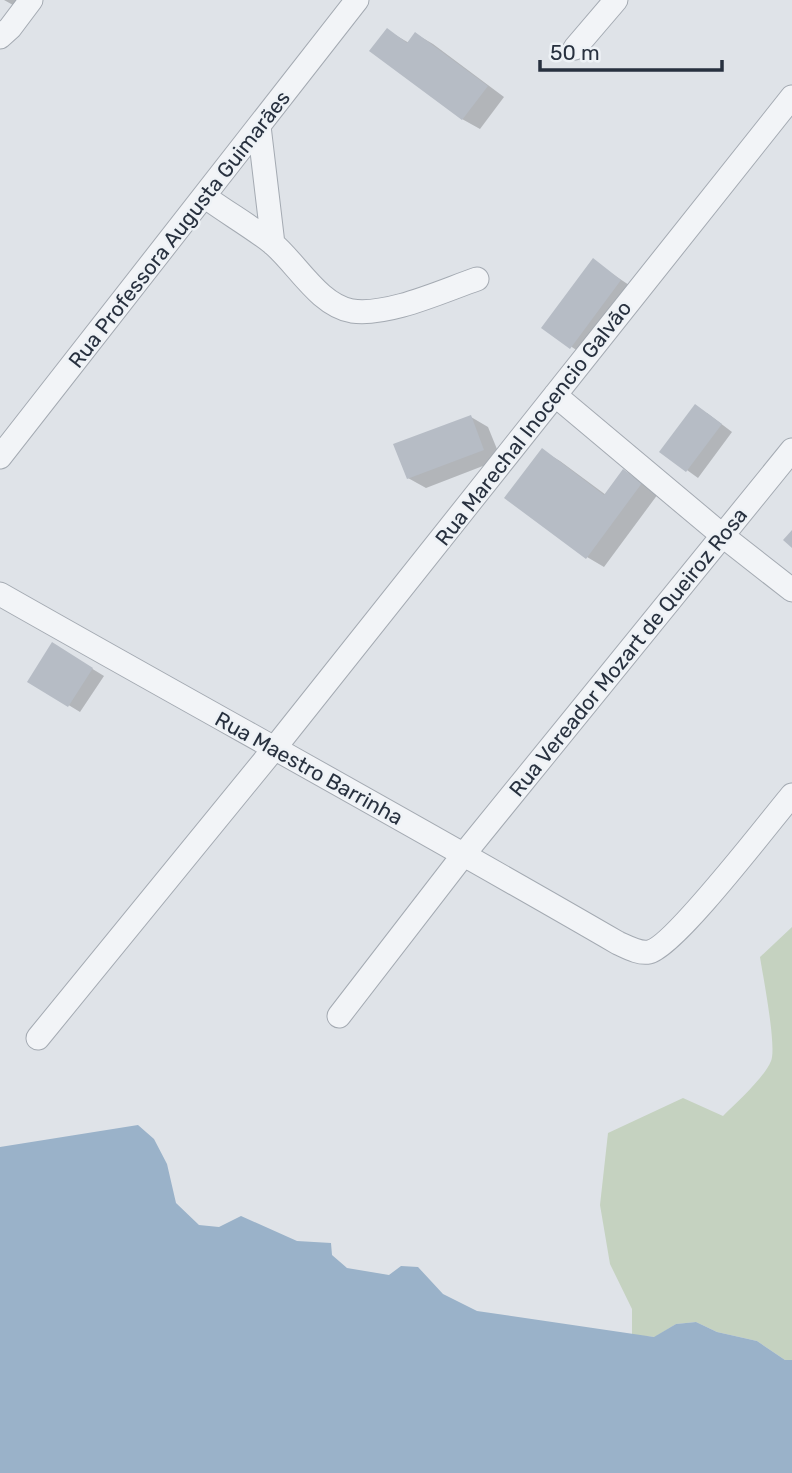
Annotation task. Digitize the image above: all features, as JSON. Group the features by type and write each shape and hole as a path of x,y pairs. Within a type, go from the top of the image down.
{"street":[{"path":"5,33 31,0"},
{"name":"Rua Professora Augusta Guimarães","path":"0,457 357,0"},
{"path":"575,48 616,0"},
{"name":"Rua Marechal Inocencio Galvão","path":"38,1038 273,750 792,97"},
{"path":"260,126 273,244"},
{"path":"204,197 273,244 313,287 341,307 353,311 399,306 477,279"},
{"path":"555,395 723,536 792,590"},
{"name":"Rua Vereador Mozart de Queiroz Rosa","path":"339,1016 464,854 792,450"},
{"name":"Rua Maestro Barrinha","path":"0,594 273,750 464,854 618,943 638,951 649,952 684,925 792,794"}],"green space":[{"path":"792,927 792,1360 785,1360 757,1341 717,1332 696,1322 676,1324 655,1337 632,1335 632,1309 610,1264 600,1205 608,1133 683,1098 723,1116 756,1082 768,1068 772,1054 771,1027 760,957"}],"water":[{"path":"138,1125 154,1139 167,1164 176,1203 199,1225 219,1227 241,1216 297,1241 331,1243 332,1255 347,1268 389,1275 401,1266 418,1267 443,1294 477,1311 654,1337 676,1324 696,1322 717,1332 757,1341 785,1360 792,1360 792,1473 0,1473 0,1147"}],"building":[{"path":"387,28 407,43 415,32 488,86 462,120 369,51"},
{"path":"593,258 621,280 570,349 541,328"},
{"path":"695,404 722,424 686,472 659,452"},
{"path":"471,415 484,450 407,479 393,444"},
{"path":"542,448 604,495 623,469 642,483 586,559 504,498"},
{"path":"792,530 792,548 783,540"},
{"path":"52,642 93,668 68,707 27,682"}]}
